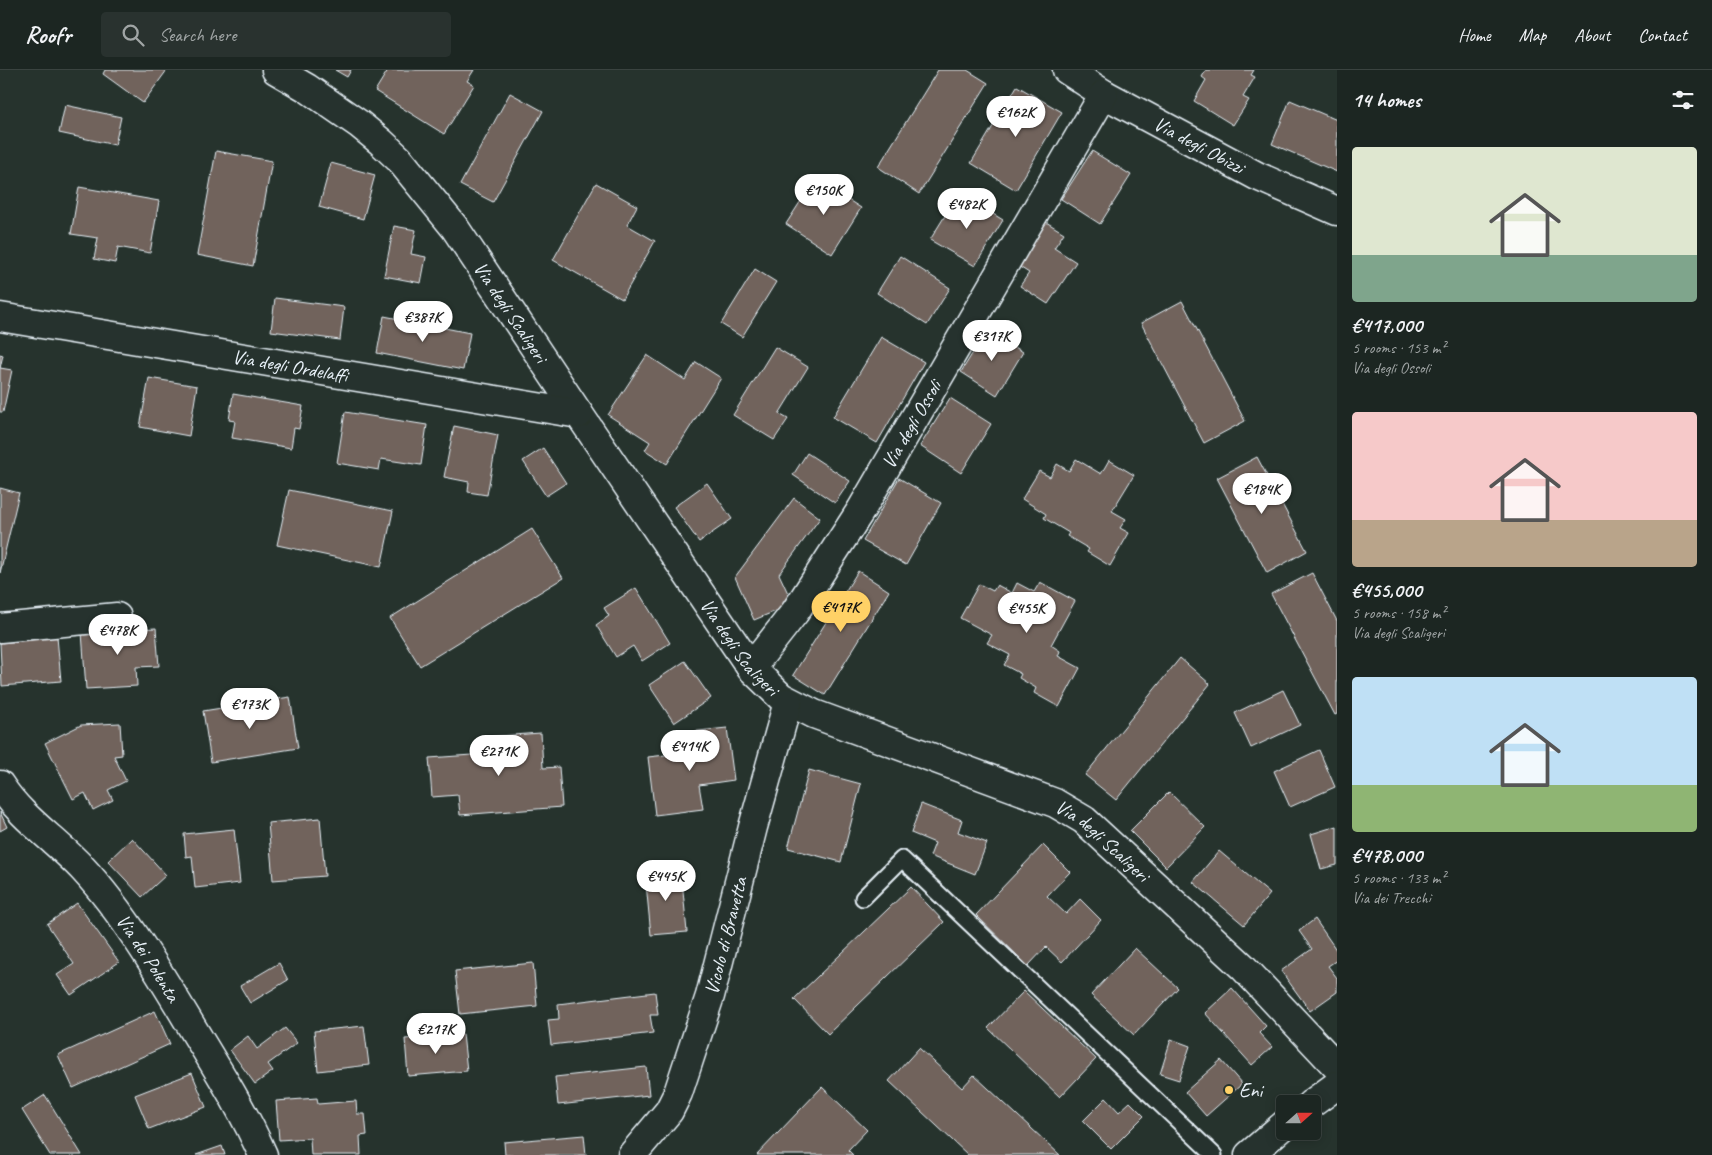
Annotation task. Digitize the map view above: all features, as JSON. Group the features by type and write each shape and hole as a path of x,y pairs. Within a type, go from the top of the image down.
{"street":[{"name":"Via degli Scaligeri","path":"276,70 307,88 359,124 399,160 455,228 751,668 774,692 788,702 814,714 1055,803 1084,820 1243,968 1337,1067"},
{"name":"Via degli Obizzi","path":"1067,70 1104,94 1257,176 1337,210"},
{"name":"Via degli Ossoli","path":"751,668 800,604 861,510 1104,94"},
{"name":"Via degli Ordelaffi","path":"0,317 579,414"},
{"path":"0,628 117,617"},
{"name":"Vicolo di Bravetta","path":"632,1155 665,1117 678,1093 710,996 753,827 788,702"},
{"name":"Via dei Polenta","path":"0,785 26,816 83,869 127,926 167,986 228,1086 263,1155"},
{"path":"1321,1097 1337,1086"},
{"path":"1249,1155 1276,1132"}],"lane":[{"path":"862,898 902,859 1214,1155"}],"building":[{"path":"105,70 167,70 143,103 103,74"},
{"path":"335,70 351,70 347,77"},
{"path":"388,70 474,70 467,81 474,85 444,134 375,91"},
{"path":"938,70 967,70 988,83 919,194 878,167"},
{"path":"1206,70 1254,70 1251,75 1255,77 1243,97 1249,100 1233,125 1194,101 1206,80 1202,77"},
{"path":"1017,86 1062,112 1016,190 971,163"},
{"path":"510,93 543,111 493,202 460,185"},
{"path":"1290,100 1337,120 1337,172 1272,144"},
{"path":"65,105 121,117 115,145 59,133"},
{"path":"216,151 272,161 253,266 197,255"},
{"path":"1092,151 1131,175 1100,224 1061,199"},
{"path":"331,163 375,175 363,219 319,207"},
{"path":"815,179 861,208 832,254 786,224"},
{"path":"596,183 637,206 627,225 655,241 622,299 553,260"},
{"path":"79,187 159,201 150,253 118,247 115,263 94,259 98,238 71,234"},
{"path":"959,193 1003,220 975,266 930,240"},
{"path":"1046,222 1064,233 1054,248 1076,262 1048,304 1020,286 1029,273 1018,266"},
{"path":"394,226 416,230 411,254 426,257 421,283 384,276"},
{"path":"900,256 950,288 927,325 877,293"},
{"path":"755,269 776,282 742,337 721,324"},
{"path":"275,298 344,307 340,340 271,331"},
{"path":"1182,301 1245,421 1204,443 1141,323"},
{"path":"384,316 470,333 463,370 377,353"},
{"path":"987,330 1023,352 997,395 961,372"},
{"path":"881,337 924,362 877,443 833,417"},
{"path":"775,347 808,367 779,414 788,419 774,440 733,415"},
{"path":"0,354 3,355 0,368"},
{"path":"647,355 685,380 696,362 721,378 667,464 645,450 650,442 608,415"},
{"path":"0,368 12,370 3,412 0,412"},
{"path":"149,378 197,386 189,436 140,427"},
{"path":"233,394 303,406 299,429 294,428 291,448 232,438 235,421 229,420"},
{"path":"950,398 991,424 961,473 920,446"},
{"path":"345,412 427,425 421,465 381,459 379,470 337,463"},
{"path":"454,426 498,435 487,495 468,492 469,482 444,477"},
{"path":"543,448 566,483 546,496 523,461"},
{"path":"807,453 850,481 835,503 793,475"},
{"path":"1257,457 1307,551 1267,573 1217,478"},
{"path":"1076,459 1101,474 1109,460 1134,475 1112,511 1126,519 1120,528 1129,533 1110,566 1087,552 1089,549 1067,536 1069,533 1044,518 1046,514 1022,499 1039,471 1050,477 1057,464 1069,471"},
{"path":"899,478 941,503 906,565 863,541"},
{"path":"707,483 732,519 699,542 674,507"},
{"path":"0,488 19,493 0,573"},
{"path":"289,490 393,511 381,567 277,545"},
{"path":"794,498 820,518 779,574 793,604 754,620 735,577"},
{"path":"532,529 563,578 420,666 390,618"},
{"path":"858,571 889,591 825,695 793,675"},
{"path":"1312,573 1337,621 1337,714 1335,715 1271,594"},
{"path":"1040,582 1075,601 1051,645 1060,651 1058,656 1080,668 1059,707 1034,693 1036,688 1019,678 1021,674 1004,665 1010,655 987,643 992,635 960,618 979,584 993,591 997,585 1012,593 1017,583 1034,592"},
{"path":"636,588 670,643 642,661 633,646 616,657 596,625 609,616 604,608"},
{"path":"156,628 159,666 136,667 137,686 86,689 82,632"},
{"path":"57,637 61,681 2,686 0,643"},
{"path":"1180,658 1210,684 1116,800 1085,775"},
{"path":"685,661 711,698 674,723 649,685"},
{"path":"1283,690 1300,725 1251,748 1235,713"},
{"path":"290,697 298,748 211,762 203,711"},
{"path":"120,723 122,755 114,756 126,781 108,790 113,800 93,810 85,793 73,799 45,743 81,725"},
{"path":"727,728 734,780 699,785 703,809 655,815 648,757 692,752 689,732"},
{"path":"541,733 543,768 559,767 562,807 460,815 458,795 432,797 429,758 486,754 484,737"},
{"path":"1319,750 1335,787 1290,807 1274,771"},
{"path":"809,770 861,784 841,862 788,848"},
{"path":"1169,792 1205,827 1166,867 1130,831"},
{"path":"921,804 962,820 958,832 987,843 975,874 930,856 935,843 911,833"},
{"path":"0,812 7,827 0,831"},
{"path":"320,818 325,876 273,880 268,823"},
{"path":"1337,826 1337,865 1321,869 1311,834"},
{"path":"234,829 240,883 195,888 192,856 186,857 184,834"},
{"path":"132,838 166,875 142,897 108,861"},
{"path":"1043,845 1070,872 1047,896 1066,914 1080,899 1101,920 1062,962 1046,947 1028,966 976,915"},
{"path":"1219,851 1270,894 1244,925 1193,882"},
{"path":"681,870 687,932 651,935 645,873"},
{"path":"911,887 944,922 828,1034 794,999"},
{"path":"77,903 119,962 71,995 57,975 74,964 47,924"},
{"path":"1315,919 1337,951 1337,960 1328,966 1337,978 1337,992 1310,1011 1281,971 1312,949 1299,931"},
{"path":"1135,948 1178,988 1134,1035 1091,995"},
{"path":"279,963 288,980 250,1003 240,986"},
{"path":"533,963 537,1006 460,1014 455,971"},
{"path":"1232,988 1266,1026 1259,1033 1272,1047 1252,1065 1205,1013"},
{"path":"1024,991 1096,1059 1060,1097 988,1028"},
{"path":"655,992 658,1015 650,1015 653,1033 551,1045 548,1020 559,1019 558,1004"},
{"path":"155,1011 170,1044 73,1088 58,1055"},
{"path":"364,1026 369,1065 318,1071 314,1031"},
{"path":"285,1028 297,1043 268,1064 273,1071 255,1084 230,1050 248,1036 257,1049"},
{"path":"463,1034 467,1071 408,1076 405,1039"},
{"path":"1171,1039 1190,1046 1179,1080 1160,1074"},
{"path":"919,1048 962,1088 974,1075 1060,1155 968,1155 889,1081"},
{"path":"1221,1060 1242,1084 1206,1116 1185,1092"},
{"path":"646,1067 649,1095 558,1105 555,1077"},
{"path":"192,1073 206,1107 149,1129 135,1095"},
{"path":"822,1087 867,1130 848,1150 853,1155 757,1155"},
{"path":"45,1095 82,1155 50,1155 22,1110"},
{"path":"317,1098 318,1104 356,1101 357,1114 365,1114 367,1135 360,1136 361,1155 311,1155 310,1138 279,1140 276,1101"},
{"path":"1106,1098 1119,1112 1130,1102 1144,1116 1111,1149 1083,1121"},
{"path":"584,1135 586,1155 505,1155 504,1142"},
{"path":"222,1146 225,1155 196,1155"}],"place":[{"name":"Eni","path":"1229,1090"}]}
